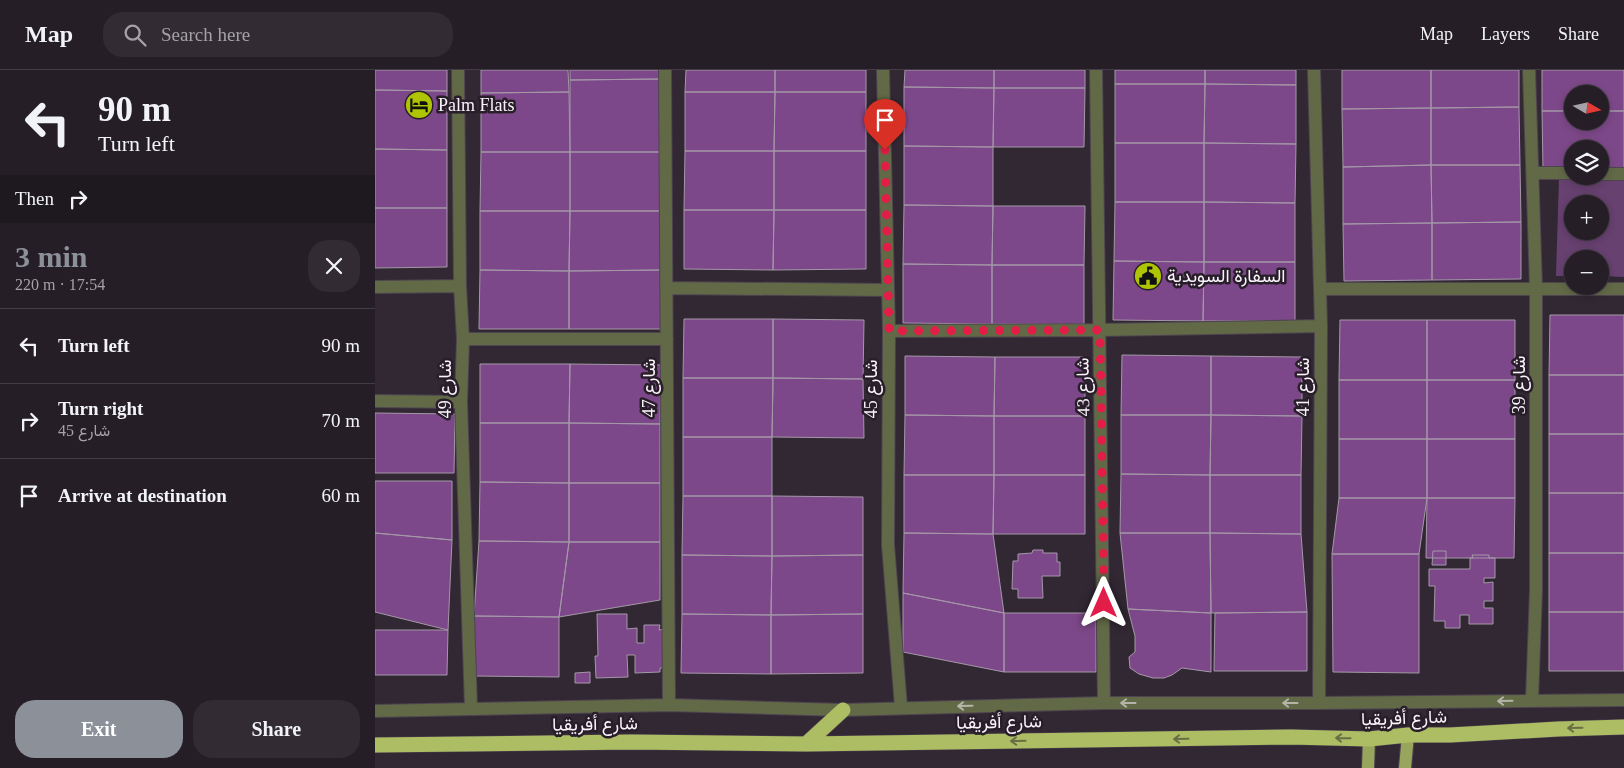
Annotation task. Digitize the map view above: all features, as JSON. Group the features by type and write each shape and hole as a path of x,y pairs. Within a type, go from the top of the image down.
{"highway":[{"path":"806,744 843,710"},
{"name":"شارع أفريقيا","path":"375,745 632,742 806,744 1281,738 1369,739 1408,735 1450,735 1624,727"}],"main road":[{"path":"1405,768 1408,735"},
{"path":"1367,768 1369,739"}],"street":[{"name":"شارع 49","path":"458,70 460,286 463,339 461,402 471,708"},
{"name":"شارع 47","path":"665,70 669,705"},
{"name":"شارع 45","path":"883,70 889,331 889,545 901,707"},
{"name":"شارع 43","path":"1096,70 1104,703"},
{"name":"شارع 41","path":"1314,70 1321,326 1319,703"},
{"name":"شارع 39","path":"1529,70 1536,288 1536,590 1532,700"},
{"path":"1533,173 1564,173"},
{"path":"1609,174 1624,174"},
{"path":"375,287 460,286"},
{"path":"666,288 888,290"},
{"path":"1320,289 1624,288"},
{"path":"889,331 1321,326"},
{"path":"463,339 667,339"},
{"path":"375,401 461,402"},
{"name":"شارع أفريقيا","path":"375,711 669,705 843,710 1104,703 1624,700"}],"shaded area":[{"path":"1559,177 1564,177 1564,185 1609,185 1609,177 1624,177 1624,277 1609,276 1609,250 1564,250 1564,276 1556,276"}],"building":[{"path":"375,70 447,70 447,91 375,90"},
{"path":"481,70 568,70 569,92 481,93"},
{"path":"570,70 660,70 661,79 570,80"},
{"path":"686,70 775,70 775,92 685,92"},
{"path":"775,70 866,70 866,92 775,92"},
{"path":"905,70 994,70 994,88 904,87"},
{"path":"994,70 1085,70 1085,88 994,88"},
{"path":"1115,70 1205,70 1205,84 1115,84"},
{"path":"1205,70 1296,70 1296,85 1205,84"},
{"path":"1342,70 1431,70 1431,108 1342,109"},
{"path":"1431,70 1519,70 1519,107 1431,108"},
{"path":"1542,70 1624,70 1624,111 1609,111 1609,85 1564,85 1564,111 1542,111"},
{"path":"661,79 662,152 570,152 570,80"},
{"path":"1115,84 1205,84 1204,143 1115,143"},
{"path":"1205,84 1296,85 1296,144 1204,143"},
{"path":"904,87 994,88 993,147 904,146"},
{"path":"994,88 1085,88 1084,147 993,147"},
{"path":"375,90 447,91 447,150 375,149"},
{"path":"569,92 570,152 481,152 481,93"},
{"path":"685,92 775,92 774,151 685,151"},
{"path":"775,92 866,92 866,151 774,151"},
{"path":"1519,107 1520,165 1431,165 1431,108"},
{"path":"1431,108 1431,165 1343,167 1342,109"},
{"path":"1542,111 1564,111 1564,130 1609,130 1609,111 1624,111 1624,168 1609,168 1609,140 1564,140 1564,168 1543,169"},
{"path":"1115,143 1204,143 1204,202 1115,202"},
{"path":"1204,143 1296,144 1295,203 1204,202"},
{"path":"904,146 993,147 993,206 904,205"},
{"path":"375,149 447,150 447,208 375,208"},
{"path":"685,151 774,151 774,210 684,210"},
{"path":"774,151 866,151 866,210 774,210"},
{"path":"481,152 570,152 570,211 480,211"},
{"path":"570,152 662,152 662,211 570,211"},
{"path":"1431,165 1432,223 1343,224 1343,167"},
{"path":"1431,165 1520,165 1521,222 1432,223"},
{"path":"1115,202 1204,202 1204,262 1114,261"},
{"path":"1204,202 1295,203 1295,262 1204,262"},
{"path":"904,205 993,206 992,265 903,264"},
{"path":"993,206 1085,206 1084,265 992,265"},
{"path":"375,208 447,208 447,267 375,268"},
{"path":"684,210 774,210 773,270 684,269"},
{"path":"774,210 866,210 866,269 773,270"},
{"path":"480,211 570,211 569,271 480,270"},
{"path":"570,211 662,211 662,270 569,271"},
{"path":"1521,222 1521,279 1432,280 1432,223"},
{"path":"1432,223 1432,280 1344,281 1343,224"},
{"path":"1114,261 1204,262 1203,321 1113,320"},
{"path":"1204,262 1295,262 1295,321 1203,321"},
{"path":"903,264 992,265 992,324 903,323"},
{"path":"992,265 1084,265 1084,324 992,324"},
{"path":"480,270 569,271 569,329 479,329"},
{"path":"662,270 662,329 569,329 569,271"},
{"path":"1550,315 1624,315 1624,375 1549,375"},
{"path":"684,319 773,319 773,378 683,378"},
{"path":"773,319 864,320 863,379 773,378"},
{"path":"1340,320 1427,320 1427,380 1339,380"},
{"path":"1427,320 1515,320 1515,380 1427,380"},
{"path":"1122,355 1211,356 1211,415 1121,415"},
{"path":"905,356 995,357 994,416 905,415"},
{"path":"1211,356 1302,357 1302,416 1211,415"},
{"path":"995,357 1085,357 1085,416 994,416"},
{"path":"480,364 570,364 569,423 480,423"},
{"path":"570,364 661,365 660,424 569,423"},
{"path":"1549,375 1624,375 1624,434 1549,434"},
{"path":"683,378 773,378 772,437 683,437"},
{"path":"773,378 863,379 864,438 772,437"},
{"path":"1339,380 1427,380 1427,439 1339,439"},
{"path":"1427,380 1515,380 1515,439 1427,439"},
{"path":"375,413 455,414 454,473 375,473"},
{"path":"905,415 994,416 994,475 904,475"},
{"path":"1121,415 1211,415 1210,475 1121,474"},
{"path":"1211,415 1302,416 1301,475 1210,475"},
{"path":"994,416 1085,416 1085,475 994,475"},
{"path":"480,423 569,423 569,483 480,482"},
{"path":"569,423 660,424 660,483 569,483"},
{"path":"1549,434 1624,434 1624,493 1549,493"},
{"path":"683,437 772,437 772,496 683,496"},
{"path":"1339,439 1427,439 1427,498 1339,498"},
{"path":"1427,439 1515,439 1515,498 1427,498"},
{"path":"1121,474 1210,475 1210,533 1120,533"},
{"path":"904,475 994,475 993,534 904,533"},
{"path":"994,475 1085,475 1085,534 993,534"},
{"path":"1210,475 1301,475 1301,534 1210,533"},
{"path":"375,481 452,481 452,540 375,533"},
{"path":"480,482 569,483 569,542 479,541"},
{"path":"569,483 660,483 660,542 569,542"},
{"path":"1549,493 1624,493 1624,553 1549,553"},
{"path":"683,496 772,496 772,556 682,555"},
{"path":"772,496 863,497 863,555 772,556"},
{"path":"1339,498 1427,498 1419,554 1332,554"},
{"path":"1427,498 1515,498 1514,558 1426,558"},
{"path":"375,533 452,540 448,630 375,612"},
{"path":"904,533 993,534 1004,613 903,593"},
{"path":"1120,533 1210,533 1211,613 1128,609"},
{"path":"1210,533 1301,534 1307,612 1211,613"},
{"path":"479,541 569,542 559,617 474,616"},
{"path":"569,542 660,542 660,600 559,617"},
{"path":"1033,550 1043,550 1043,553 1057,553 1057,562 1060,562 1060,576 1042,576 1043,598 1018,598 1018,589 1012,589 1013,561 1018,561 1018,554 1032,553"},
{"path":"1433,551 1446,551 1446,565 1432,565"},
{"path":"1549,553 1624,553 1624,612 1549,612"},
{"path":"1332,554 1419,554 1419,673 1333,672"},
{"path":"682,555 772,556 771,615 682,614"},
{"path":"863,555 863,614 771,615 772,556"},
{"path":"1472,555 1489,555 1489,558 1495,558 1495,578 1484,578 1484,583 1493,582 1493,601 1484,601 1484,608 1493,608 1493,624 1469,624 1469,615 1460,615 1460,628 1445,628 1445,621 1434,621 1435,586 1429,586 1429,569 1470,569 1470,558 1473,558"},
{"path":"903,593 1004,613 1004,672 903,652"},
{"path":"1128,609 1211,613 1211,672 1182,668 1164,678 1153,678 1139,674 1130,668 1129,657 1135,652 1135,636"},
{"path":"1307,612 1307,671 1214,671 1215,613"},
{"path":"1549,612 1624,612 1624,671 1549,671"},
{"path":"1004,613 1096,613 1096,672 1004,672"},
{"path":"597,614 627,614 627,629 637,628 637,643 644,643 644,625 660,625 659,630 664,629 665,668 660,668 660,672 635,673 635,655 627,655 628,677 596,678 595,656 598,656"},
{"path":"682,614 771,615 771,674 681,673"},
{"path":"863,614 863,673 771,674 771,615"},
{"path":"474,616 559,617 559,677 474,676"},
{"path":"375,630 448,630 447,675 375,675"},
{"path":"590,672 590,683 575,683 575,673"}],"place":[{"name":"Palm Flats","path":"419,105"},
{"name":"السفارة السويدية","path":"1148,276"}],"route":[{"path":"885,150 889,331 1100,330 1104,603"}]}
